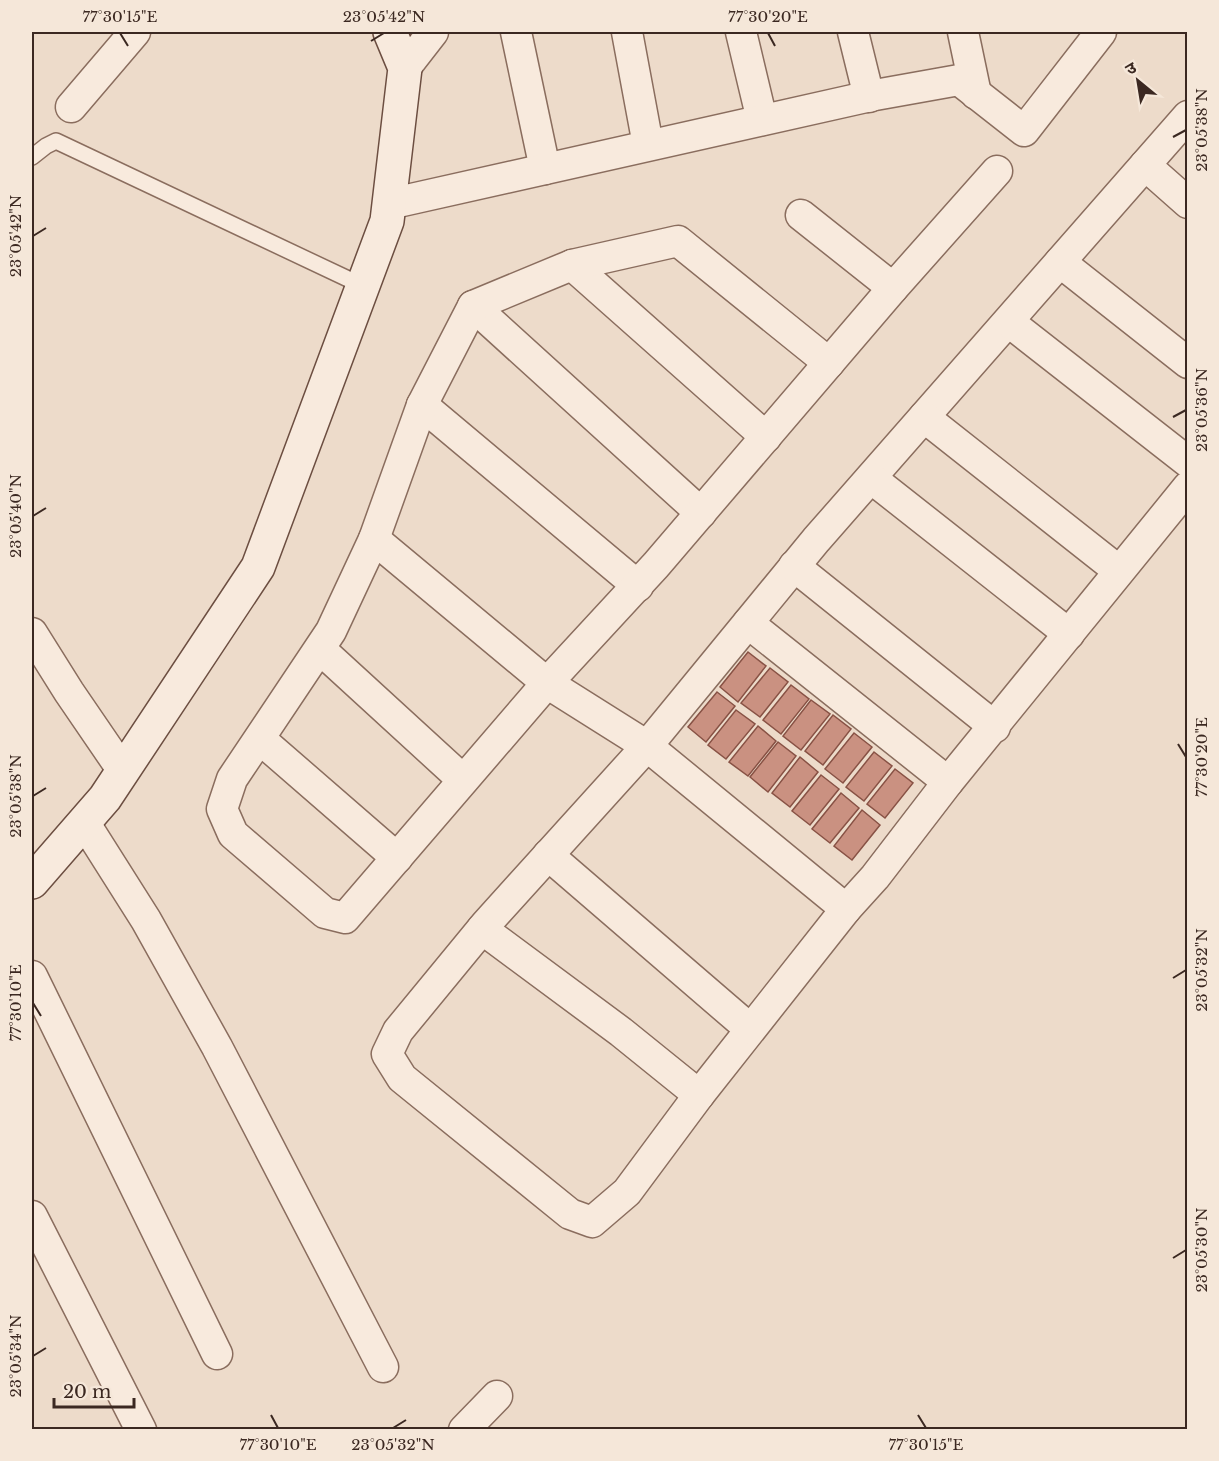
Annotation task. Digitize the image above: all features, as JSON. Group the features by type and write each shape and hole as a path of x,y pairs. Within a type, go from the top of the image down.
{"street":[{"path":"71,106 135,32"},
{"path":"32,882 105,798 258,567 387,221 405,68 390,32"},
{"path":"405,68 433,32"},
{"path":"516,32 545,169"},
{"path":"627,32 648,145"},
{"path":"741,32 762,120"},
{"path":"853,32 869,97"},
{"path":"963,32 976,94"},
{"path":"389,204 762,120 959,80 1024,131 1101,32"},
{"path":"1188,116 794,566 648,746 482,929 398,1031 387,1054 402,1078 570,1214 592,1222 627,1192 750,1029 1188,487"},
{"path":"1145,165 1188,203"},
{"path":"829,363 678,241 572,265 472,306 422,405 374,539 331,631 232,779 222,808 233,834 326,913 345,918 547,683 638,586 701,513 766,437 893,288 997,171"},
{"path":"801,215 893,288"},
{"path":"1060,262 1188,363"},
{"path":"572,265 766,437"},
{"path":"472,306 701,513"},
{"path":"1008,322 1188,462"},
{"path":"422,405 638,586"},
{"path":"924,417 1119,571"},
{"path":"871,478 1069,634"},
{"path":"374,539 547,683 648,746 846,909"},
{"path":"794,566 995,726"},
{"path":"748,623 948,782"},
{"path":"32,633 123,771"},
{"path":"320,649 464,780"},
{"path":"260,740 397,858"},
{"path":"84,822 146,920 217,1047 383,1367"},
{"path":"548,855 750,1029"},
{"path":"482,929 621,1032 699,1095"},
{"path":"32,976 217,1354"},
{"path":"32,1216 141,1430"},
{"path":"464,1430 497,1396"}],"lane":[{"path":"32,157 45,146 56,141 363,286"}],"building":[{"path":"748,652 766,666 738,702 720,687"},
{"path":"770,668 788,682 760,717 741,703"},
{"path":"791,685 809,699 781,734 763,720"},
{"path":"717,692 735,706 706,742 688,727"},
{"path":"811,700 830,714 801,750 783,736"},
{"path":"736,710 755,724 726,759 708,745"},
{"path":"833,715 851,729 823,765 805,751"},
{"path":"758,726 776,741 748,776 729,762"},
{"path":"854,733 872,747 843,783 825,769"},
{"path":"778,742 796,756 768,792 750,777"},
{"path":"874,752 892,766 864,801 846,787"},
{"path":"800,757 818,772 790,807 772,793"},
{"path":"895,769 913,783 885,818 867,804"},
{"path":"821,775 839,789 810,825 792,811"},
{"path":"841,793 859,808 830,843 812,829"},
{"path":"862,810 880,825 852,860 834,846"}]}
